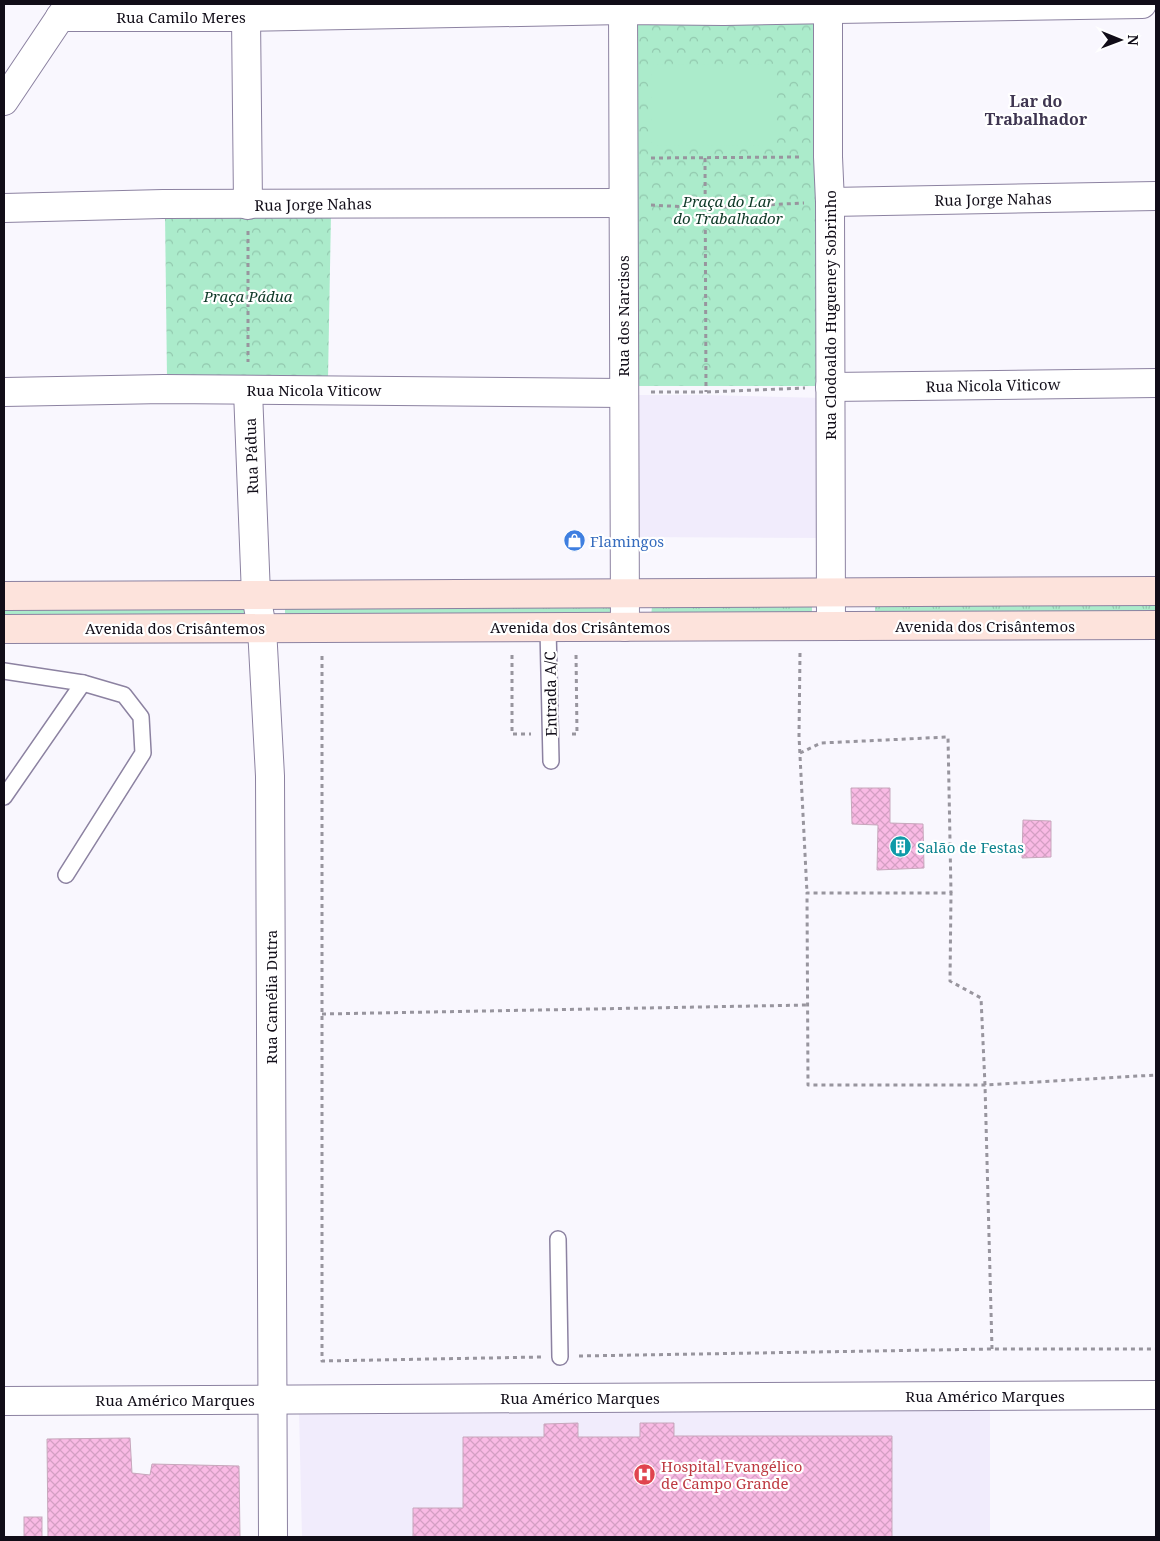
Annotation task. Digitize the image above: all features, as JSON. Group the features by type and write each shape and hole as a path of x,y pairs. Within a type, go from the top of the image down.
{"street":[{"name":"Rua Camilo Meres","path":"65,11 246,17 623,7 724,11 828,7 1142,4"},
{"name":"Rua dos Narcisos","path":"623,7 625,627"},
{"name":"Rua Clodoaldo Hugueney Sobrinho","path":"828,7 831,626"},
{"path":"4,101 65,11"},
{"path":"246,17 248,205"},
{"name":"Rua Jorge Nahas","path":"830,202 1156,196"},
{"name":"Rua Jorge Nahas","path":"4,208 163,204 623,203"},
{"name":"Rua Nicola Viticow","path":"830,386 1156,383"},
{"name":"Rua Nicola Viticow","path":"4,392 164,389 624,392"},
{"name":"Rua Pádua","path":"248,391 256,595"},
{"path":"4,596 1156,591"},
{"name":"Rua Camélia Dutra","path":"256,595 262,628 270,776 273,1537"},
{"name":"Avenida dos Crisântemos","path":"4,629 1156,625"},
{"name":"Rua Américo Marques","path":"4,1401 1156,1395"}],"lane":[{"name":"Entrada A/C","path":"548,628 551,761"},
{"path":"4,672 83,683 124,695 141,717 143,753 66,875"},
{"path":"4,798 83,683"},
{"path":"558,1239 560,1357"}],"path":[{"path":"623,158 828,157"},
{"path":"705,158 706,392"},
{"path":"623,203 705,208 830,202"},
{"path":"248,205 248,391"},
{"path":"624,392 706,392 830,386"},
{"path":"512,648 512,734 577,734 576,649"},
{"path":"322,650 322,1361 1156,1349"},
{"path":"800,652 798,736 807,893 808,1085 985,1084 1156,1075"},
{"path":"800,753 821,743 948,737 951,893 950,981 981,998 992,1350"},
{"path":"807,893 951,893"},
{"path":"322,1014 808,1005"}],"shaded area":[{"path":"636,395 824,398 824,538 634,537"},
{"name":"Hospital Evangélico de Campo Grande","path":"990,1404 990,1537 302,1537 299,1412"}],"green space":[{"name":"Praça do Lar do Trabalhador","path":"632,20 816,24 820,386 633,386"},
{"path":"776,64 776,145 652,146 652,65"},
{"name":"Praça Pádua","path":"165,213 331,213 328,379 167,378"},
{"path":"1156,604 1156,613 875,614 875,606"},
{"path":"812,605 812,616 651,617 652,606"},
{"path":"285,607 610,607 610,616 285,617"},
{"path":"4,608 250,608 250,617 4,617"}],"building":[{"name":"Salão de Festas","path":"851,788 890,788 890,823 923,824 924,868 877,870 878,825 852,824"},
{"path":"1023,820 1051,821 1051,857 1022,858"},
{"path":"578,1423 578,1437 640,1437 640,1423 674,1423 674,1436 892,1436 892,1537 413,1537 413,1508 463,1508 463,1437 544,1437 544,1424"},
{"path":"130,1438 132,1473 150,1475 152,1464 239,1466 240,1537 48,1537 47,1439"},
{"path":"24,1517 42,1517 42,1537 24,1537"}],"place":[{"name":"Flamingos","path":"574,541"},
{"name":"Salão de Festas","path":"901,847"},
{"name":"Hospital Evangélico de Campo Grande","path":"645,1475"}],"district":[{"name":"Lar do Trabalhador","path":"1036,110"}]}
